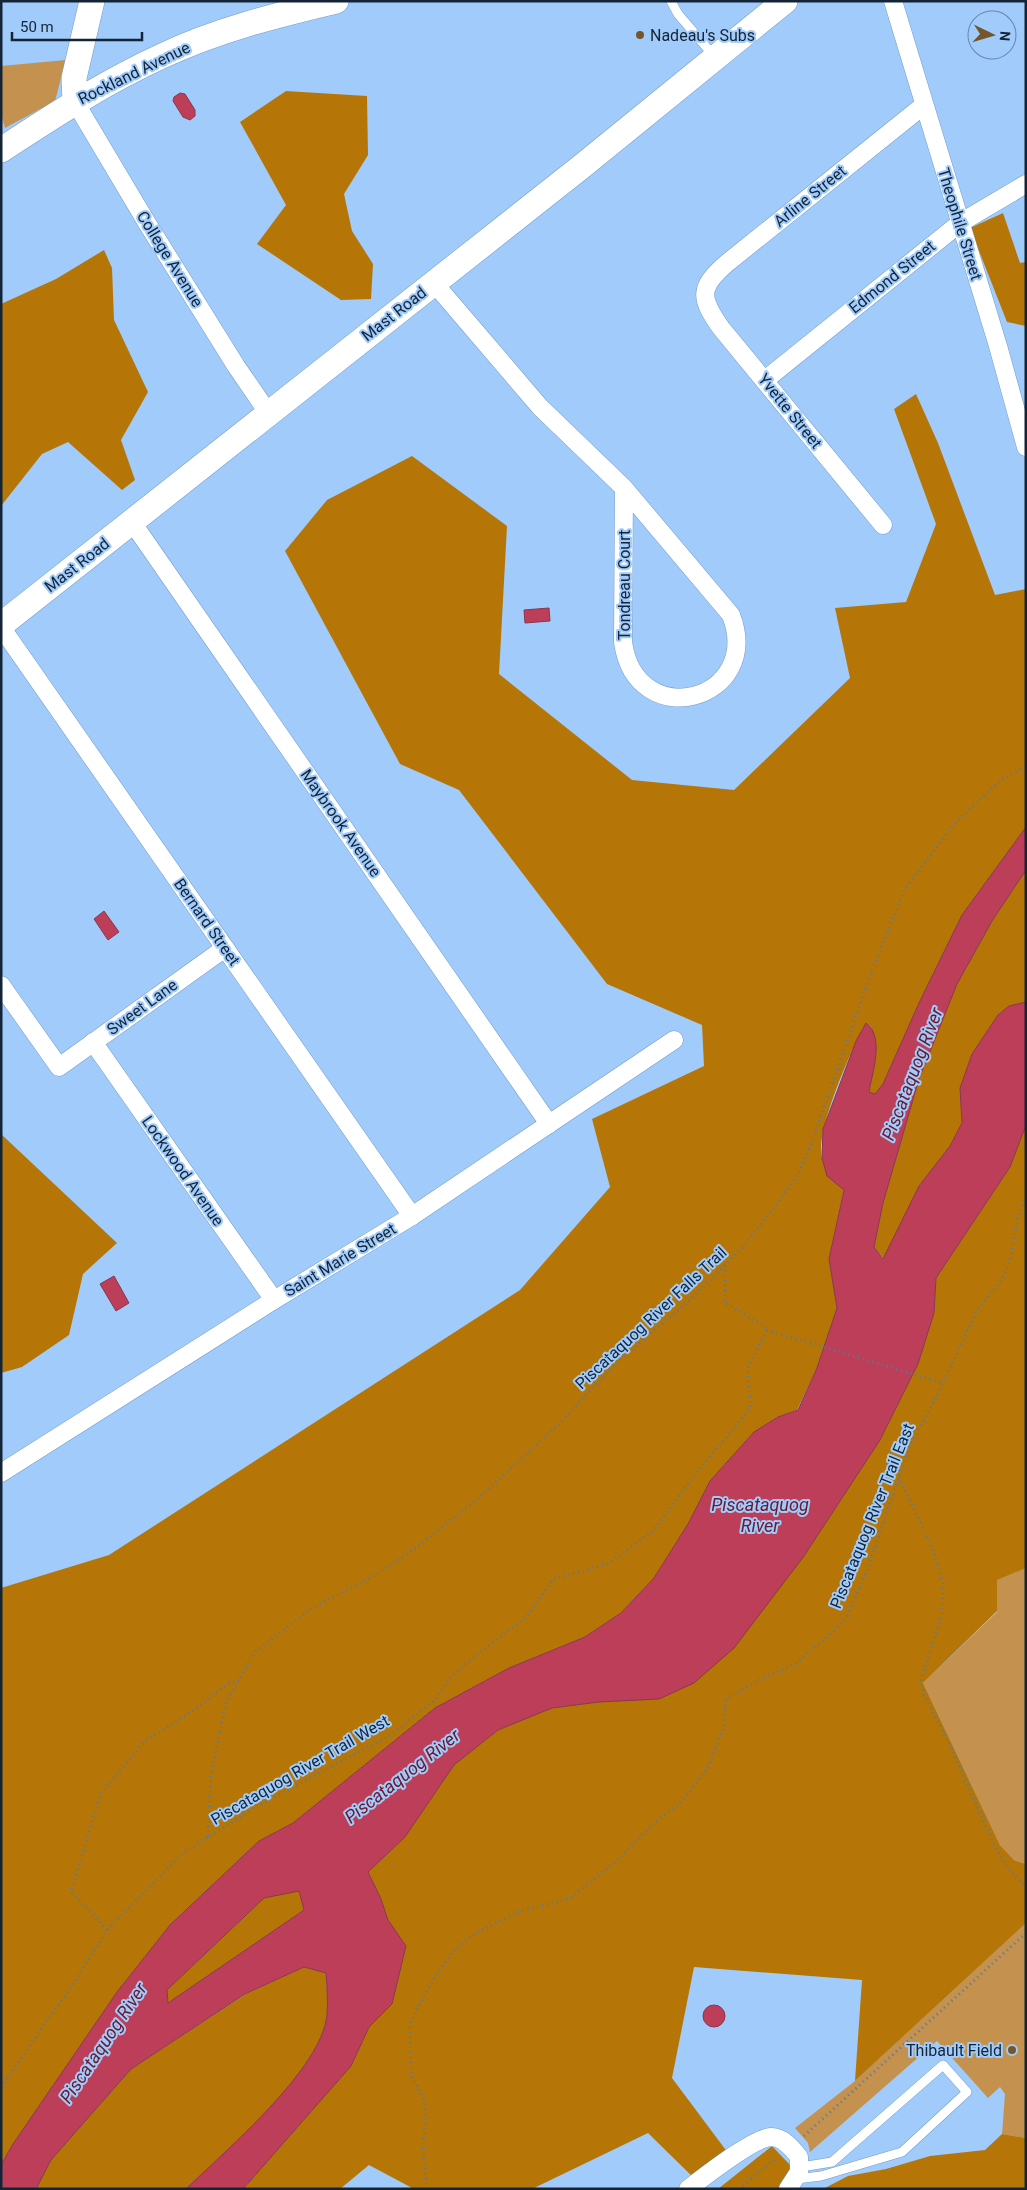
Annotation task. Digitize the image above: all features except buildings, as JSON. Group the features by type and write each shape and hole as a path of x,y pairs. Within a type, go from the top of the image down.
{"main road":[{"path":"75,102 74,78 92,1"},
{"name":"Rockland Avenue","path":"1,150 75,102 162,56 253,22 336,1"},
{"name":"Mast Road","path":"1,626 434,283 785,1"}],"street":[{"name":"Theophile Street","path":"894,1 998,346 1026,447"},
{"name":"College Avenue","path":"75,102 148,223 269,414"},
{"name":"Arline Street","path":"705,294 707,284 712,276 727,262 924,105"},
{"name":"Edmond Street","path":"765,380 960,223 1026,184"},
{"name":"Tondreau Court","path":"434,283 540,407 624,488 724,605 735,626 736,650 726,674 707,692 695,696 670,697 646,687 633,673 625,655 623,642 624,488"},
{"name":"Yvette Street","path":"705,294 706,304 716,321 883,525"},
{"name":"Maybrook Avenue","path":"132,522 549,1124"},
{"name":"Bernard Street","path":"1,626 412,1216"},
{"name":"Sweet Lane","path":"1,985 59,1067 225,948"},
{"name":"Saint Marie Street","path":"1,1473 274,1300 412,1216 674,1040"},
{"name":"Lockwood Avenue","path":"93,1042 274,1300"},
{"path":"688,2189 756,2142 771,2137 792,2146 799,2157 795,2178"}],"lane":[{"path":"671,1 678,14 716,58"},
{"path":"943,2065 967,2092 902,2152 821,2176 795,2178 832,2162 943,2065"}],"path":[{"name":"Piscataquog River Falls Trail","path":"208,1837 211,1777 226,1702 255,1652 312,1608 368,1579 413,1550 481,1496 556,1427 616,1364 689,1300 742,1249 799,1172 868,981 905,889 957,821 1002,779 1026,766"},
{"name":"Piscataquog River Trail East","path":"426,2189 424,2148 426,2116 423,2096 411,2076 410,2022 426,1992 451,1954 469,1937 517,1912 569,1899 613,1864 653,1824 682,1801 707,1769 724,1728 726,1699 759,1680 794,1665 832,1633 847,1616 865,1576 911,1443 943,1383 977,1310 1001,1281 1010,1260 1018,1216 1026,1197"},
{"path":"725,1265 725,1303 763,1325 767,1330 943,1383"},
{"name":"Piscataquog River Trail West","path":"1,2087 75,1981 107,1930 183,1853 256,1806 390,1736 434,1701 452,1674 528,1616 553,1579 607,1564 652,1531 697,1472 751,1408 747,1369 767,1330"},
{"path":"899,1477 932,1547 943,1583 942,1615 921,1680 924,1695 936,1723 948,1741 996,1849 1008,1868 1026,1887"},
{"path":"107,1930 71,1891 101,1793 145,1741 197,1708 228,1684 239,1679"},
{"path":"739,2189 792,2146 1026,1934"}],"shaded area":[{"path":"66,60 55,101 5,128 1,114 1,66"},
{"path":"286,91 367,96 368,155 344,194 352,231 373,264 371,299 341,300 257,244 286,205 240,122"},
{"path":"1003,213 1020,263 1026,262 1026,326 1007,322 970,228"},
{"path":"104,250 112,268 114,320 148,392 121,440 135,480 122,490 68,442 42,454 1,506 1,304 56,279"},
{"path":"916,394 938,443 995,595 1026,589 1026,827 962,915 919,1003 883,1084 875,1094 869,1092 876,1049 871,1027 866,1023 844,1069 829,1110 821,1146 823,1161 844,1189 829,1259 837,1308 817,1368 797,1410 778,1417 754,1432 710,1481 688,1524 654,1578 621,1613 585,1637 509,1668 435,1708 293,1823 259,1841 170,1925 117,1992 13,2144 1,2165 1,1588 109,1555 520,1290 610,1187 592,1119 704,1066 702,1025 607,984 459,790 400,764 285,551 327,500 412,456 507,526 499,674 632,780 734,790 850,678 835,608 906,602 936,524 894,409"},
{"path":"1026,870 1026,1002 1009,1006 998,1015 972,1054 960,1088 962,1123 950,1146 919,1186 884,1259 874,1247 883,1203 919,1079 957,984 992,921"},
{"path":"1026,1125 1026,1568 997,1580 997,1611 923,1683 1000,1845 1014,1860 1026,1864 1026,1923 855,2081 862,1980 694,1967 672,2078 731,2157 700,2184 648,2133 532,2189 414,2189 369,2165 340,2189 243,2189 351,2066 369,2027 392,2004 406,1946 388,1920 381,1899 368,1872 405,1837 454,1765 498,1730 552,1708 599,1702 804,1556 880,1440 918,1364 934,1313 936,1278 1010,1167"},
{"path":"1,1134 117,1243 83,1274 69,1335 22,1367 1,1373"},
{"path":"1026,1568 1026,1864 1014,1860 1000,1845 923,1683 997,1612 996,1580"},
{"path":"299,1890 304,1910 168,2003 167,1990 264,1898"},
{"path":"1026,1923 1026,2138 1002,2134 1005,2094 1000,2087 988,2098 937,2041 810,2152 808,2143 795,2128 855,2081"},
{"path":"304,1967 326,1973 328,2010 321,2037 308,2060 269,2108 186,2189 36,2189 51,2160 131,2069 246,1994"},
{"path":"1002,2134 1026,2138 1026,2189 823,2189 848,2176 886,2169 930,2156 985,2150"},
{"path":"772,2146 791,2166 788,2181 778,2189 718,2189"}],"water":[{"path":"180,93 185,94 195,110 195,116 190,120 183,117 173,101 174,97"},
{"path":"549,608 550,621 525,623 524,610"},
{"name":"Piscataquog River","path":"1026,827 1026,870 992,921 957,984 919,1079 883,1203 874,1247 883,1259 919,1186 950,1146 962,1123 960,1088 972,1054 998,1015 1009,1006 1026,1002 1026,1125 1010,1167 936,1278 934,1313 918,1364 880,1440 804,1556 734,1648 694,1683 659,1699 599,1702 552,1708 498,1730 454,1765 405,1837 368,1872 381,1899 388,1920 406,1946 392,2004 369,2027 351,2066 243,2189 186,2189 269,2108 308,2060 321,2036 327,2015 326,1973 304,1967 245,1994 131,2069 51,2160 36,2189 1,2189 1,2165 13,2144 117,1992 170,1925 259,1841 293,1823 435,1708 509,1668 585,1637 621,1613 654,1578 688,1524 710,1481 754,1432 778,1417 798,1410 817,1368 837,1308 829,1259 844,1190 827,1176 822,1158 823,1129 856,1041 866,1023 872,1029 876,1046 876,1056 869,1092 875,1094 883,1084 919,1003 962,915","holes":["299,1891 304,1910 168,2003 167,1990 264,1898"]},
{"path":"104,911 119,932 108,940 94,919"},
{"path":"114,1276 129,1303 116,1311 100,1284"},
{"path":"714,2005 722,2008 725,2016 722,2024 714,2027 706,2024 703,2016 706,2008"}],"place":[{"name":"Nadeau's Subs","path":"640,35"},
{"name":"Thibault Field","path":"1012,2050"}]}
